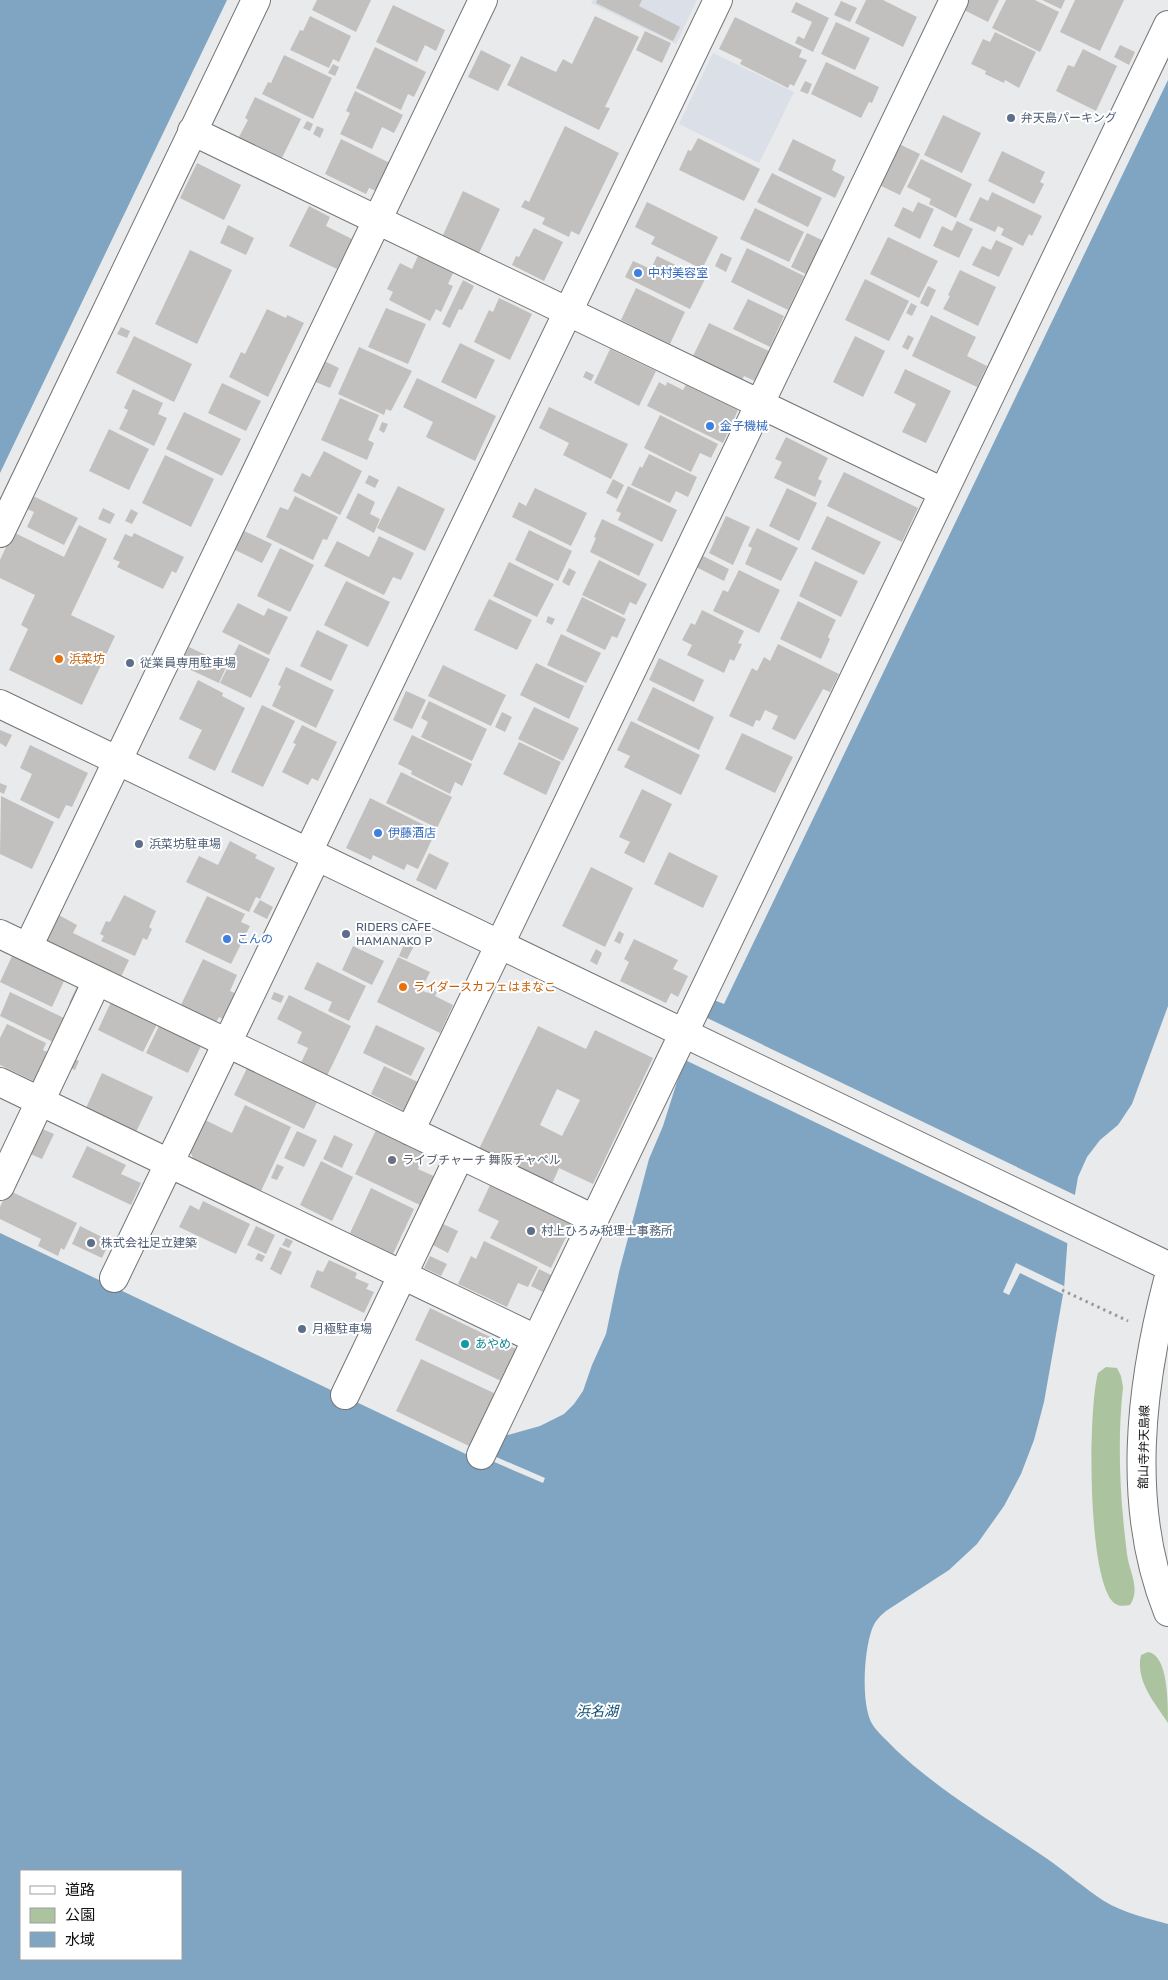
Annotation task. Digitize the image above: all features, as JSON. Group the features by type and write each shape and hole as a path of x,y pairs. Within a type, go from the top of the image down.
{"street":[{"path":"0,533 256,0"},
{"path":"28,947 483,0"},
{"path":"114,1278 227,1043 312,854 568,312 718,0"},
{"path":"410,1131 954,0"},
{"path":"480,1455 594,1219 687,1034 943,492 1168,25"},
{"path":"192,131 943,492"},
{"path":"0,704 1158,1261"},
{"path":"0,934 594,1219"},
{"path":"0,1186 98,981"},
{"path":"0,1082 536,1339"},
{"path":"345,1395 460,1155"},
{"name":"舘山寺弁天島線","path":"1167,1609 1150,1556 1144,1508 1142,1462 1148,1369 1157,1322 1168,1280"}],"path":[{"path":"1062,1290 1136,1325"}],"shaded area":[{"path":"593,0 697,0 676,44 591,3"},
{"path":"713,53 794,92 759,163 679,124"}],"green space":[{"path":"1106,1367 1117,1368 1123,1387 1120,1429 1121,1491 1127,1554 1134,1586 1133,1599 1130,1605 1126,1606 1115,1604 1104,1586 1098,1560 1094,1527 1091,1455 1092,1421 1098,1373"},
{"path":"1148,1652 1155,1655 1160,1661 1163,1670 1167,1692 1168,1723 1143,1683 1140,1665 1141,1655"}],"water":[{"path":"0,0 227,0 0,473"},
{"name":"浜名湖","path":"1168,80 1168,1006 1132,1104 1118,1125 1100,1140 1087,1157 1078,1177 1068,1235 1064,1289 1044,1402 1034,1440 1021,1474 1004,1506 977,1544 949,1570 886,1611 878,1619 873,1626 869,1638 865,1689 868,1713 876,1730 931,1780 1046,1858 1104,1901 1127,1912 1168,1924 1168,1980 0,1980 0,1233 489,1465 504,1436 540,1426 564,1414 583,1391 606,1334 619,1272 649,1159 663,1126 683,1063 714,1000 724,1004"}],"pier":[{"path":"703,1016 1077,1196 1069,1244 683,1059"},
{"path":"1016,1263 1064,1286 1063,1294 1020,1273 1009,1295 1003,1292"},
{"path":"494,1456 545,1478 543,1483 492,1461"}],"building":[{"path":"317,0 371,0 356,32 312,10"},
{"path":"597,0 642,0 639,6 680,27 673,41 596,3"},
{"path":"866,0 883,0 917,17 903,47 855,23"},
{"path":"969,0 999,0 988,22 964,10"},
{"path":"1006,0 1035,0 1059,12 1040,52 992,28"},
{"path":"1042,0 1065,0 1061,9"},
{"path":"1075,0 1124,0 1100,51 1060,32"},
{"path":"841,1 857,8 850,22 834,15"},
{"path":"796,2 829,18 813,52 795,43 798,36 804,39 812,22 791,12"},
{"path":"393,5 445,30 436,51 425,45 417,62 376,42"},
{"path":"310,16 351,36 339,62 333,59 329,68 290,50 300,30 303,31"},
{"path":"595,16 639,37 605,107 610,108 599,130 507,85 521,56 556,72 563,59 572,64"},
{"path":"735,17 802,50 799,57 807,60 794,86 790,84 788,88 740,64 742,60 719,49"},
{"path":"836,22 870,38 855,70 821,54"},
{"path":"645,31 671,43 662,63 636,50"},
{"path":"995,32 1036,52 1019,88 1005,80 1004,83 985,74 986,71 971,64 983,39 990,42"},
{"path":"1120,45 1135,52 1129,65 1114,57"},
{"path":"375,47 426,72 414,97 408,94 401,110 356,88"},
{"path":"1083,49 1117,66 1096,111 1056,91 1068,65 1074,67"},
{"path":"481,50 511,65 498,91 468,77"},
{"path":"284,55 332,78 313,119 262,94 268,82 271,83"},
{"path":"826,62 879,87 872,103 869,102 861,118 811,94"},
{"path":"333,64 339,67 335,76 328,73"},
{"path":"805,81 812,84 808,94 800,91"},
{"path":"355,91 403,115 394,133 382,127 372,149 340,134 350,113 346,111"},
{"path":"255,97 301,119 282,158 239,137 248,120 245,118"},
{"path":"943,115 981,133 962,173 924,155"},
{"path":"307,121 313,124 310,131 303,128"},
{"path":"317,126 324,129 320,138 313,134"},
{"path":"565,126 619,153 579,235 571,231 569,237 542,224 545,218 521,207 525,200 529,202"},
{"path":"698,138 760,169 744,201 679,170 688,150 691,151"},
{"path":"341,139 390,163 376,191 369,188 366,194 325,174"},
{"path":"793,139 836,160 832,170 845,177 835,198 778,170"},
{"path":"897,143 920,154 900,195 877,184"},
{"path":"1002,151 1045,172 1040,182 1044,184 1034,204 988,181"},
{"path":"921,159 972,184 956,218 929,204 931,199 907,187"},
{"path":"197,163 241,185 224,220 180,198"},
{"path":"772,173 822,198 808,227 757,202"},
{"path":"463,191 500,209 479,253 443,235"},
{"path":"992,192 1042,216 1032,236 1029,234 1023,246 1001,235 1004,229 998,226 995,232 969,220 980,197 988,201"},
{"path":"647,202 718,237 702,269 651,244 655,237 635,227"},
{"path":"918,202 934,209 920,239 894,226 903,207 913,212"},
{"path":"309,206 330,217 326,226 352,239 337,269 289,246"},
{"path":"755,208 804,232 789,262 740,239"},
{"path":"957,221 973,229 959,258 933,246 942,226 952,231"},
{"path":"228,225 254,238 246,255 220,243"},
{"path":"534,228 563,242 544,281 512,265 516,256 519,257"},
{"path":"807,233 824,241 808,275 791,267"},
{"path":"888,237 938,261 919,298 870,274"},
{"path":"996,240 1013,248 999,277 972,265 982,246 991,250"},
{"path":"747,248 804,276 788,310 731,282"},
{"path":"190,250 232,270 197,344 155,324"},
{"path":"721,253 732,258 726,272 715,266"},
{"path":"418,256 453,273 448,284 453,286 441,312 436,309 430,321 389,300 393,292 387,289 400,263 412,269"},
{"path":"657,256 705,279 690,309 625,277 633,261 651,269"},
{"path":"960,270 996,287 978,326 943,309"},
{"path":"865,279 909,301 889,341 845,320"},
{"path":"463,280 474,286 462,310 459,309 450,328 442,324"},
{"path":"928,286 936,290 928,307 920,303"},
{"path":"636,288 685,312 670,344 621,320"},
{"path":"499,298 532,314 510,360 474,342 489,310 493,312"},
{"path":"748,299 784,316 770,347 733,329"},
{"path":"911,303 917,306 912,316 906,313"},
{"path":"386,308 426,324 408,364 368,347"},
{"path":"267,309 286,318 287,315 304,323 268,397 229,377 241,352 245,354"},
{"path":"931,315 976,337 967,356 987,366 977,387 912,356"},
{"path":"709,323 773,353 759,383 744,376 742,380 693,356"},
{"path":"121,327 130,331 127,338 117,334"},
{"path":"908,335 914,338 908,350 902,347"},
{"path":"134,336 192,364 174,402 116,373"},
{"path":"855,336 885,351 863,397 833,382"},
{"path":"460,343 495,360 476,399 441,382"},
{"path":"359,347 412,371 391,411 386,409 384,415 338,394"},
{"path":"610,349 656,371 639,406 594,383"},
{"path":"320,359 339,368 330,388 311,380"},
{"path":"905,369 951,391 926,443 902,432 916,404 894,393"},
{"path":"586,371 594,375 591,381 583,377"},
{"path":"417,378 496,416 475,461 426,437 433,422 403,407"},
{"name":"金子機械","path":"659,382 666,386 667,382 683,390 686,385 738,410 723,443 647,406"},
{"path":"222,383 261,401 246,431 208,413"},
{"path":"133,389 163,403 158,414 167,418 154,446 119,429 128,410 124,408"},
{"path":"340,398 379,415 368,440 374,443 367,460 321,440"},
{"path":"549,407 628,444 611,479 563,455 569,443 539,428"},
{"path":"184,412 241,439 222,476 166,449"},
{"path":"660,415 718,444 711,458 700,453 691,472 644,448"},
{"path":"382,422 388,424 384,433 379,430"},
{"path":"109,429 149,449 129,490 89,471"},
{"path":"786,437 828,458 818,479 822,481 815,497 774,478 782,462 775,459"},
{"path":"324,451 362,471 340,515 293,491 302,473 310,477"},
{"path":"649,454 697,477 688,497 676,491 670,503 631,485 640,466 642,468"},
{"path":"165,455 214,479 191,527 142,503"},
{"path":"844,472 918,508 902,542 827,506"},
{"path":"369,475 379,480 375,488 365,483"},
{"path":"613,479 624,485 617,499 606,493"},
{"path":"398,486 445,509 425,551 377,528"},
{"path":"628,486 677,510 662,542 618,520 621,513 616,511"},
{"path":"535,488 587,513 571,546 512,517 519,502 526,506"},
{"path":"787,488 817,503 799,541 769,526"},
{"path":"358,493 375,502 370,514 380,519 374,533 346,518"},
{"path":"31,495 78,518 64,545 27,527 34,512 25,508"},
{"path":"295,496 338,517 327,540 323,539 313,560 266,537 280,507 288,510"},
{"path":"103,508 115,514 110,524 98,519"},
{"path":"131,509 138,513 132,524 125,521"},
{"path":"726,516 750,527 733,565 709,553"},
{"path":"827,516 881,542 864,575 811,549"},
{"path":"602,519 654,544 639,576 590,552"},
{"path":"79,525 107,539 71,615 115,636 82,705 9,670 28,629 21,625 35,595 0,578 0,560 13,532 64,557"},
{"path":"757,528 798,548 781,581 745,564 752,548 748,546"},
{"path":"242,530 272,544 262,563 233,549"},
{"path":"529,530 572,551 558,581 515,560"},
{"path":"134,533 184,557 176,573 172,571 163,589 117,567 120,562 113,559 125,534 132,537"},
{"path":"379,536 414,553 401,580 393,577 384,595 324,566 337,541 369,557"},
{"path":"280,548 314,565 290,612 257,596"},
{"path":"701,555 729,569 724,581 696,567"},
{"path":"599,560 647,584 636,605 630,602 624,615 582,595"},
{"path":"815,561 858,581 841,617 799,596"},
{"path":"509,562 554,584 537,617 493,596"},
{"path":"569,568 576,572 569,586 562,582"},
{"path":"739,570 780,590 759,633 713,611 723,590 728,592"},
{"path":"346,581 390,602 368,647 324,625"},
{"path":"582,597 626,619 617,638 612,636 605,650 566,631"},
{"path":"489,599 532,620 517,650 474,630"},
{"path":"798,601 836,620 821,659 780,639"},
{"path":"238,603 264,616 268,608 288,617 269,655 222,632"},
{"path":"702,610 744,631 738,643 742,644 734,661 730,659 724,673 687,655 692,645 682,640 691,623 695,625"},
{"path":"548,616 555,619 552,625 546,622"},
{"path":"317,630 348,645 331,681 300,666"},
{"path":"561,634 601,653 586,683 547,665"},
{"path":"239,644 270,659 251,698 220,683"},
{"path":"778,644 839,674 830,692 823,689 795,740 772,729 778,716 765,710 760,721 756,720 753,727 729,716 752,668 757,671 764,657 770,661"},
{"path":"189,647 227,665 219,683 180,665"},
{"path":"659,658 704,680 694,702 649,680"},
{"path":"536,663 584,686 569,719 520,695"},
{"path":"443,665 506,695 491,726 428,696"},
{"path":"286,667 334,690 316,728 272,706 281,686 278,685"},
{"path":"198,680 223,693 222,696 245,708 215,771 188,758 202,730 179,719"},
{"path":"653,687 714,717 699,750 637,720"},
{"path":"406,691 426,700 412,729 393,720"},
{"path":"429,701 487,729 472,761 421,737 428,722 421,718"},
{"path":"262,705 295,721 263,787 231,772"},
{"path":"534,707 579,728 563,761 518,739"},
{"path":"502,712 512,717 505,732 495,727"},
{"path":"631,721 700,755 681,795 624,767 630,756 617,750"},
{"path":"302,725 337,742 318,781 312,778 308,785 282,772 296,744 293,743"},
{"path":"0,730 12,735 6,747 0,743"},
{"path":"742,733 793,757 775,793 725,769"},
{"path":"412,735 472,764 462,786 455,782 450,794 411,774 412,771 398,764"},
{"path":"519,742 561,762 546,795 503,774"},
{"path":"30,745 88,773 72,807 66,805 59,819 20,800 32,774 20,768"},
{"path":"401,772 452,797 437,828 386,803"},
{"path":"0,783 7,786 4,794 0,792"},
{"path":"642,789 672,804 644,863 624,853 630,842 619,837"},
{"path":"1,796 54,822 32,869 0,854"},
{"path":"370,798 436,831 418,869 407,864 404,870 373,855 371,860 346,848"},
{"path":"230,841 257,855 255,858 275,868 260,899 256,897 249,912 186,882 199,856 218,865"},
{"path":"669,852 718,876 703,908 654,884"},
{"path":"429,853 449,863 436,890 416,880"},
{"path":"591,867 633,888 605,947 562,926"},
{"path":"124,895 156,911 149,927 152,929 147,940 143,938 135,956 101,941 104,936 100,934 106,921 110,922"},
{"path":"207,896 245,914 241,922 250,926 231,964 185,942"},
{"path":"260,900 273,907 267,919 253,912"},
{"path":"57,914 77,925 73,933 129,960 120,979 43,942"},
{"path":"619,931 624,934 620,944 614,941"},
{"path":"634,939 678,960 673,969 688,976 678,997 671,993 666,1003 620,981 629,962 624,959"},
{"path":"405,942 414,946 407,959 399,956"},
{"path":"353,946 384,961 372,985 342,970"},
{"path":"596,949 602,953 597,965 590,961"},
{"path":"12,956 64,981 52,1007 0,982"},
{"path":"398,957 430,972 421,990 428,993 430,988 437,992 435,996 453,1005 440,1033 377,1002"},
{"path":"203,959 237,975 230,991 237,994 225,1020 219,1017 214,1026 179,1009"},
{"path":"317,962 366,986 349,1021 328,1011 332,1002 304,989"},
{"path":"78,984 86,987 77,1007 69,1003"},
{"path":"10,992 66,1019 55,1043 0,1016"},
{"path":"274,992 284,996 281,1003 271,999"},
{"path":"289,995 351,1026 326,1078 300,1065 308,1048 297,1043 302,1032 277,1019"},
{"path":"111,1002 157,1024 143,1052 98,1030"},
{"path":"7,1024 46,1043 43,1050 54,1055 40,1084 0,1065 0,1038"},
{"path":"376,1025 425,1048 411,1076 363,1053"},
{"path":"159,1026 201,1046 188,1073 146,1053"},
{"path":"538,1026 586,1049 595,1030 653,1058 593,1184 559,1168 552,1184 479,1149","holes":["557,1089 580,1100 562,1136 540,1125"]},
{"path":"73,1058 79,1061 75,1070 68,1067"},
{"path":"248,1066 318,1100 304,1129 234,1095"},
{"path":"384,1066 420,1083 407,1112 371,1094"},
{"path":"102,1073 153,1097 136,1132 86,1108"},
{"path":"245,1105 291,1127 261,1191 193,1158 189,1149 203,1119 232,1133"},
{"path":"38,1127 54,1134 42,1159 26,1152"},
{"name":"ライブチャーチ 舞阪チャペル","path":"377,1128 426,1151 418,1169 438,1178 424,1207 355,1174"},
{"path":"297,1131 317,1140 304,1167 284,1158"},
{"path":"334,1135 353,1144 342,1168 323,1159"},
{"path":"87,1146 126,1165 121,1174 141,1183 131,1205 72,1177"},
{"path":"321,1161 353,1177 332,1221 300,1205"},
{"path":"277,1164 284,1167 277,1180 271,1178"},
{"path":"490,1185 572,1225 551,1268 490,1238 499,1221 478,1211"},
{"path":"371,1188 414,1209 393,1254 350,1233"},
{"path":"8,1190 77,1223 64,1250 61,1248 58,1256 38,1246 41,1239 0,1219 0,1207"},
{"path":"203,1201 250,1224 236,1254 179,1227 190,1205 199,1210"},
{"path":"441,1223 458,1231 448,1253 431,1244"},
{"path":"80,1226 110,1241 102,1258 72,1244"},
{"path":"256,1226 275,1235 266,1254 247,1245"},
{"path":"286,1238 293,1241 289,1248 282,1245"},
{"path":"484,1241 538,1267 528,1287 518,1283 507,1307 458,1284 471,1256 476,1259"},
{"path":"280,1247 292,1252 281,1275 270,1269"},
{"path":"258,1253 265,1256 262,1262 255,1259"},
{"path":"430,1256 447,1264 441,1276 424,1268"},
{"path":"329,1260 357,1273 355,1278 369,1284 366,1289 374,1292 364,1313 310,1287 317,1270 323,1272"},
{"path":"539,1269 553,1276 545,1293 531,1286"},
{"name":"あやめ","path":"430,1308 516,1349 501,1381 415,1340"},
{"path":"421,1359 496,1394 471,1447 396,1411"}],"place":[{"name":"弁天島パーキング","path":"1011,118"},
{"name":"中村美容室","path":"638,273"},
{"name":"金子機械","path":"710,426"},
{"name":"浜菜坊","path":"59,659"},
{"name":"従業員専用駐車場","path":"130,663"},
{"name":"伊藤酒店","path":"378,833"},
{"name":"浜菜坊駐車場","path":"139,844"},
{"name":"RIDERS CAFE HAMANAKO P","path":"346,934"},
{"name":"こんの","path":"227,939"},
{"name":"ライダースカフェはまなこ","path":"403,987"},
{"name":"ライブチャーチ 舞阪チャペル","path":"392,1160"},
{"name":"村上ひろみ税理士事務所","path":"531,1231"},
{"name":"株式会社足立建築","path":"91,1243"},
{"name":"月極駐車場","path":"302,1329"},
{"name":"あやめ","path":"465,1344"}]}
